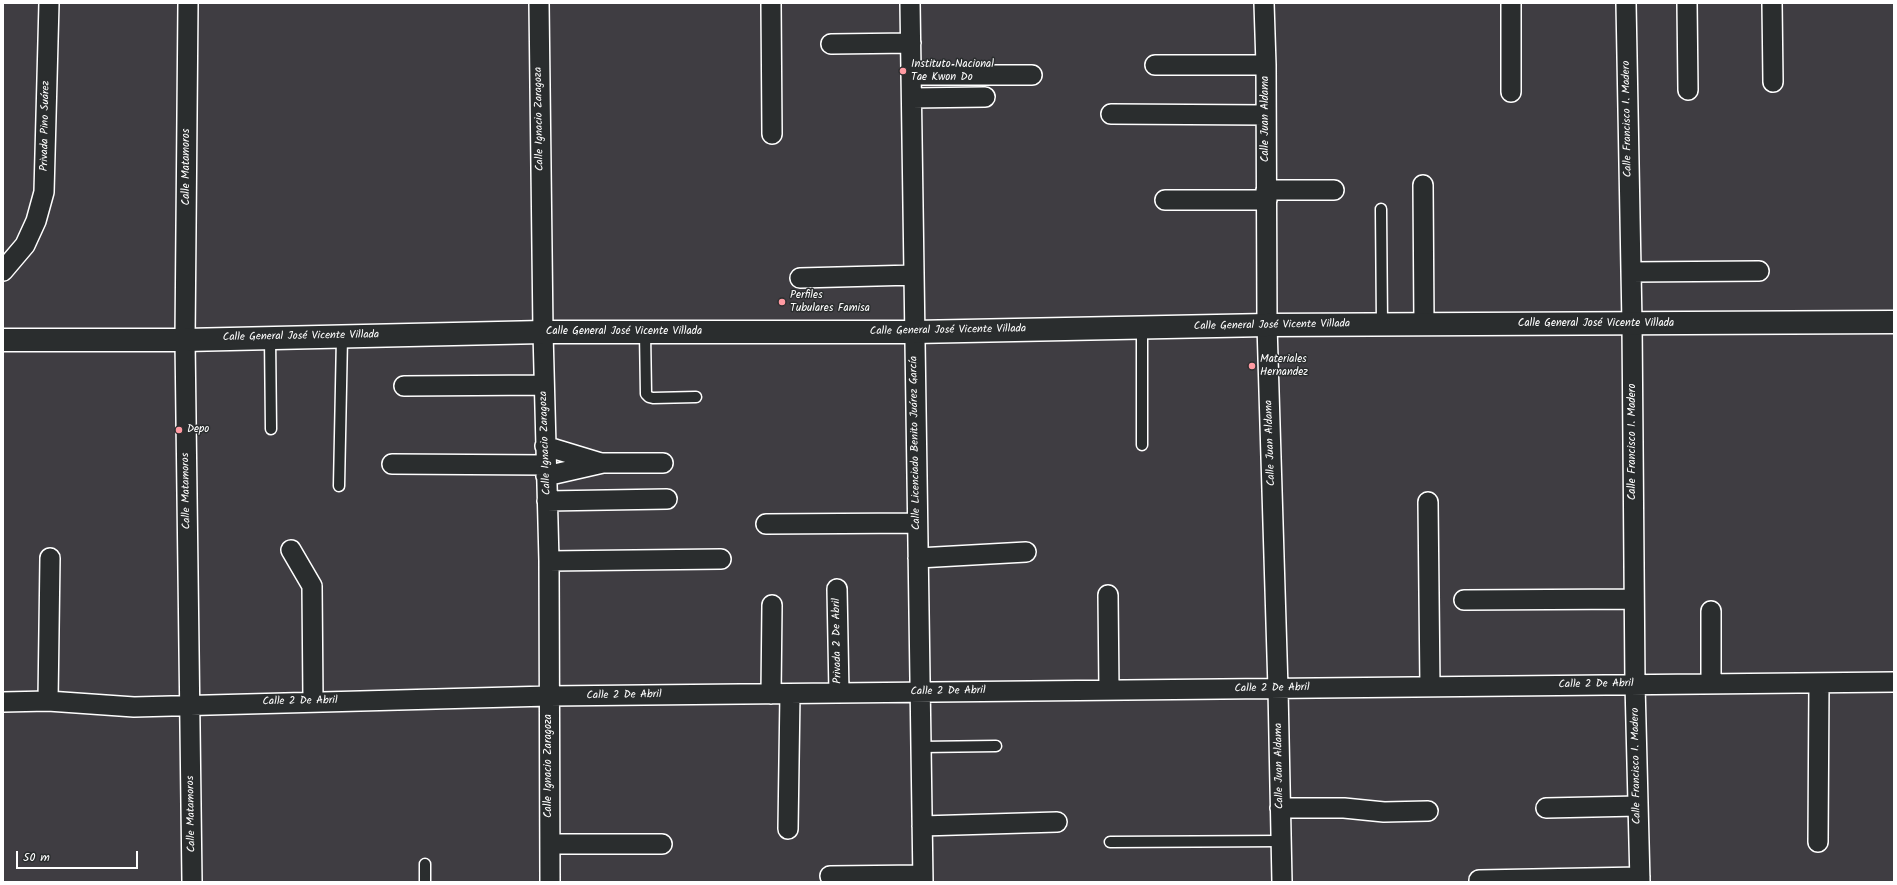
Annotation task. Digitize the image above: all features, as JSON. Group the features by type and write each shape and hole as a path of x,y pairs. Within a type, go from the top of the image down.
{"main road":[{"name":"Calle General José Vicente Villada","path":"3,340 186,340 543,332 914,332 1267,325 1894,322"}],"street":[{"name":"Privada Pino Suárez","path":"3,271 25,245 36,221 44,192 49,3"},
{"name":"Calle Matamoros","path":"188,3 186,340 192,882"},
{"name":"Calle Ignacio Zaragoza","path":"539,3 545,446 549,561 550,882"},
{"path":"772,3 772,134"},
{"name":"Calle Licenciado Benito Juárez García","path":"910,3 922,878"},
{"name":"Calle Juan Aldama","path":"1264,3 1266,65 1267,325 1282,882"},
{"path":"1511,3 1511,92"},
{"name":"Calle Francisco I. Madero","path":"1626,3 1632,324 1635,684 1640,880"},
{"path":"1687,3 1688,90"},
{"path":"1772,3 1773,82"},
{"path":"831,44 911,42"},
{"path":"1155,65 1266,65"},
{"path":"912,75 1032,75"},
{"path":"912,98 985,97"},
{"path":"1111,114 1266,115"},
{"path":"1423,185 1424,324"},
{"path":"1165,200 1334,190"},
{"path":"1631,272 1759,271"},
{"path":"800,278 914,275"},
{"path":"404,386 544,386"},
{"path":"545,446 603,464"},
{"path":"392,464 546,471 603,464 663,463"},
{"path":"547,501 667,499"},
{"path":"1428,502 1430,687"},
{"path":"766,524 917,523"},
{"path":"291,550 312,586 313,702"},
{"path":"918,558 1026,552"},
{"path":"48,701 50,558"},
{"path":"549,561 721,559"},
{"name":"Privada 2 De Abril","path":"837,589 839,693"},
{"path":"1108,595 1109,690"},
{"path":"1464,600 1634,599"},
{"path":"771,694 772,605"},
{"path":"1710,610 1711,684"},
{"name":"Calle 2 De Abril","path":"3,702 48,701 134,707 549,696 1894,682"},
{"path":"1818,842 1819,683"},
{"path":"788,829 790,694"},
{"path":"1546,808 1638,806"},
{"path":"1280,808 1344,808 1384,812 1428,811"},
{"path":"922,826 1057,822"},
{"path":"550,844 662,844"},
{"path":"830,876 922,878"},
{"path":"1479,880 1640,880"}],"lane":[{"path":"1381,209 1382,325"},
{"path":"1142,328 1142,445"},
{"path":"645,332 646,394 653,398 696,396"},
{"path":"270,337 271,429"},
{"path":"339,486 342,337"},
{"path":"921,747 996,746"},
{"path":"1110,842 1281,841"},
{"path":"424,864 425,882"}],"place":[{"name":"Instituto Nacional Tae Kwon Do","path":"903,71"},
{"name":"Perfiles Tubulares Famisa","path":"782,302"},
{"name":"Materiales Hernandez","path":"1252,366"},
{"name":"Depo","path":"179,430"}]}
